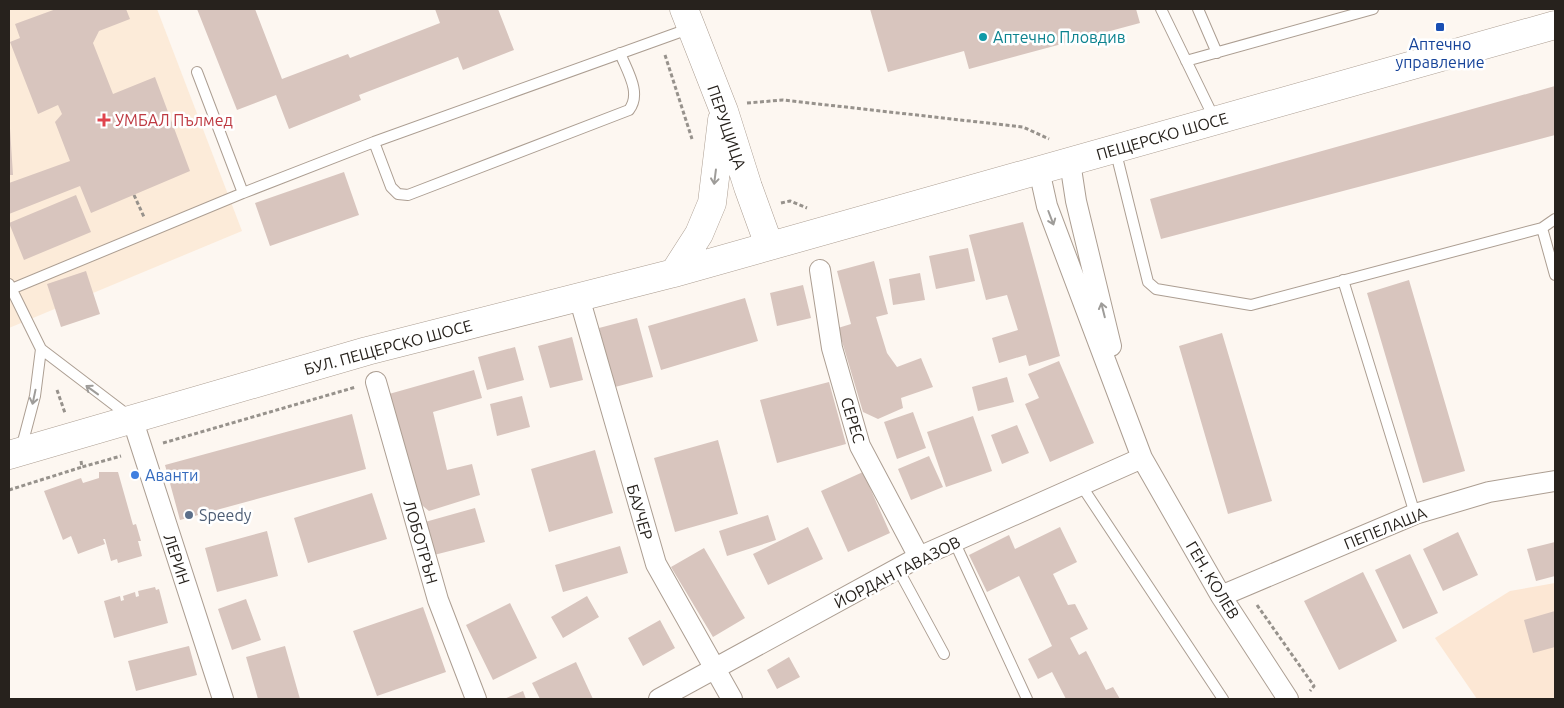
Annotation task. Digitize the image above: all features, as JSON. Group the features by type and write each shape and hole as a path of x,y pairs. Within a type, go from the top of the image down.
{"main road":[{"name":"ПЕРУЩИЦА","path":"687,18 724,111 748,188 769,246"},
{"name":"ПЕЩЕРСКО ШОСЕ","path":"769,246 1215,122 1550,20"},
{"path":"674,273 699,234 712,204 724,111"},
{"name":"БУЛ. ПЕЩЕРСКО ШОСЕ","path":"14,454 132,418 367,351 674,273 769,246"}],"street":[{"path":"1070,162 1076,201 1130,425"},
{"path":"1040,170 1047,206 1130,425"},
{"name":"СЕРЕС","path":"820,270 832,348 860,446 919,557"},
{"name":"БАУЧЕР","path":"583,311 656,564 732,699"},
{"name":"ЛОБОТРЪН","path":"376,382 438,600 476,699"},
{"name":"ЛЕРИН","path":"132,418 223,699"},
{"name":"ГЕН. КОЛЕВ","path":"1130,425 1142,458 1221,596 1296,697"},
{"name":"ЙОРДАН ГАВАЗОВ","path":"658,699 919,557 1142,458"},
{"name":"ПЕПЕЛАША","path":"1221,596 1415,514 1489,492 1555,481"}],"lane":[{"path":"1161,9 1215,122"},
{"path":"1198,9 1216,53"},
{"path":"1186,60 1372,9"},
{"path":"132,418 41,349 10,287 243,192 374,142 660,39 687,18"},
{"path":"374,142 391,188 398,194 408,195 629,110 635,102 635,92 620,53"},
{"path":"197,72 243,192"},
{"path":"1115,149 1148,282 1156,289 1251,305 1542,228 1555,219"},
{"path":"1542,228 1555,275"},
{"path":"1343,280 1415,514"},
{"path":"14,454 35,396 41,349"},
{"path":"1081,485 1222,699"},
{"path":"954,541 1027,699"},
{"path":"898,569 944,654"}],"path":[{"path":"660,39 694,146"},
{"path":"724,111 749,103 783,100 1023,127 1053,141 1070,162"},
{"path":"134,195 150,231"},
{"path":"142,449 376,382"},
{"path":"9,490 82,467"},
{"path":"1244,586 1314,686 1296,697"}],"shaded area":[{"name":"УМБАЛ Пълмед","path":"9,9 157,9 242,231 9,328"},
{"path":"1555,583 1555,699 1477,699 1435,638 1510,591"}],"building":[{"name":"УМБАЛ Пълмед","path":"56,9 126,9 130,19 99,31 93,43 113,94 155,77 190,171 91,213 80,186 9,214 9,183 70,161 55,122 62,114 58,105 38,114 10,42 20,38 15,24"},
{"path":"197,9 255,9 282,79 348,54 350,58 440,23 435,9 498,9 514,50 463,70 458,57 359,95 361,100 289,129 276,95 237,110"},
{"name":"Аптечно Пловдив","path":"870,9 1136,9 1140,23 969,69 964,51 888,72"},
{"path":"1555,86 1555,135 1161,239 1150,199"},
{"path":"9,113 13,175 9,175"},
{"path":"344,172 359,215 270,246 255,203"},
{"path":"76,195 91,232 24,260 9,223"},
{"path":"1023,222 1060,356 1029,366 1026,355 999,363 992,338 1018,330 1007,295 986,300 969,235"},
{"path":"968,248 975,281 936,289 929,256"},
{"path":"874,261 888,314 876,317 887,353 897,367 921,358 933,387 901,398 903,408 878,419 863,412 838,328 851,324 837,271"},
{"path":"86,271 100,314 61,327 47,284"},
{"path":"920,273 925,300 893,305 889,279"},
{"path":"1409,280 1465,471 1423,483 1367,293"},
{"path":"803,285 811,318 777,326 770,293"},
{"path":"745,298 758,341 661,370 648,326"},
{"path":"637,318 653,377 615,387 599,328"},
{"path":"1222,333 1272,501 1228,514 1179,346"},
{"path":"572,337 583,380 550,388 538,346"},
{"path":"515,347 524,380 487,390 478,357"},
{"path":"1059,361 1094,443 1050,462 1025,404 1039,398 1028,374"},
{"path":"474,370 482,398 433,412 447,470 472,464 480,495 429,511 418,502 389,394"},
{"path":"1007,377 1014,402 978,411 972,387"},
{"path":"829,382 846,444 777,463 760,400"},
{"path":"522,396 530,427 497,436 490,404"},
{"path":"913,412 926,448 897,459 884,422"},
{"path":"352,414 366,469 180,520 165,465"},
{"path":"973,416 992,471 946,487 927,432"},
{"path":"1017,425 1029,453 1002,464 991,435"},
{"path":"718,440 738,514 675,532 654,458"},
{"path":"595,450 613,513 549,532 531,469"},
{"path":"929,456 943,487 911,500 898,469"},
{"path":"99,472 118,472 133,525 136,524 141,541 138,541 142,556 118,563 117,559 111,561 105,539 103,539 105,544 78,554 71,536 63,540 44,491 81,478 83,483 99,478"},
{"path":"863,472 890,533 848,552 821,491"},
{"path":"372,493 387,539 308,563 294,518"},
{"path":"475,508 485,542 434,555 425,522"},
{"path":"768,515 776,540 727,556 719,531"},
{"path":"808,527 823,559 768,585 753,554"},
{"path":"1060,527 1077,562 1053,574 1068,605 1075,604 1088,629 1070,638 1079,655 1086,651 1106,690 1113,687 1120,699 1066,699 1052,672 1038,679 1028,659 1052,646 1019,576 987,592 969,555 1009,535 1015,549"},
{"path":"267,531 278,576 217,592 205,548"},
{"path":"1458,532 1478,575 1443,591 1423,549"},
{"path":"1555,542 1555,576 1536,581 1527,549"},
{"path":"620,546 628,573 563,592 555,565"},
{"path":"704,548 745,618 713,637 671,567"},
{"path":"1410,554 1438,613 1403,629 1375,570"},
{"path":"1363,572 1397,641 1339,670 1304,601"},
{"path":"155,587 156,590 159,589 168,623 114,638 104,601 120,596 121,601 124,600 123,596 135,592 136,597 139,596 138,591"},
{"path":"587,596 599,617 563,638 551,617"},
{"path":"246,599 261,640 232,650 218,609"},
{"path":"510,603 537,658 493,680 466,625"},
{"path":"423,607 446,672 377,696 353,631"},
{"path":"1555,611 1555,647 1533,653 1524,620"},
{"path":"660,620 675,648 643,666 628,638"},
{"path":"189,646 197,675 136,691 128,661"},
{"path":"285,646 300,699 258,699 246,657"},
{"path":"789,657 800,677 777,689 767,670"},
{"path":"576,662 593,699 540,699 532,683"},
{"path":"523,691 526,699 504,699"}],"place":[{"name":"Аптечно управление","path":"1440,27"},
{"name":"Аптечно Пловдив","path":"983,37"},
{"name":"УМБАЛ Пълмед","path":"104,120"},
{"name":"Аванти","path":"135,475"},
{"name":"Speedy","path":"189,515"}]}
